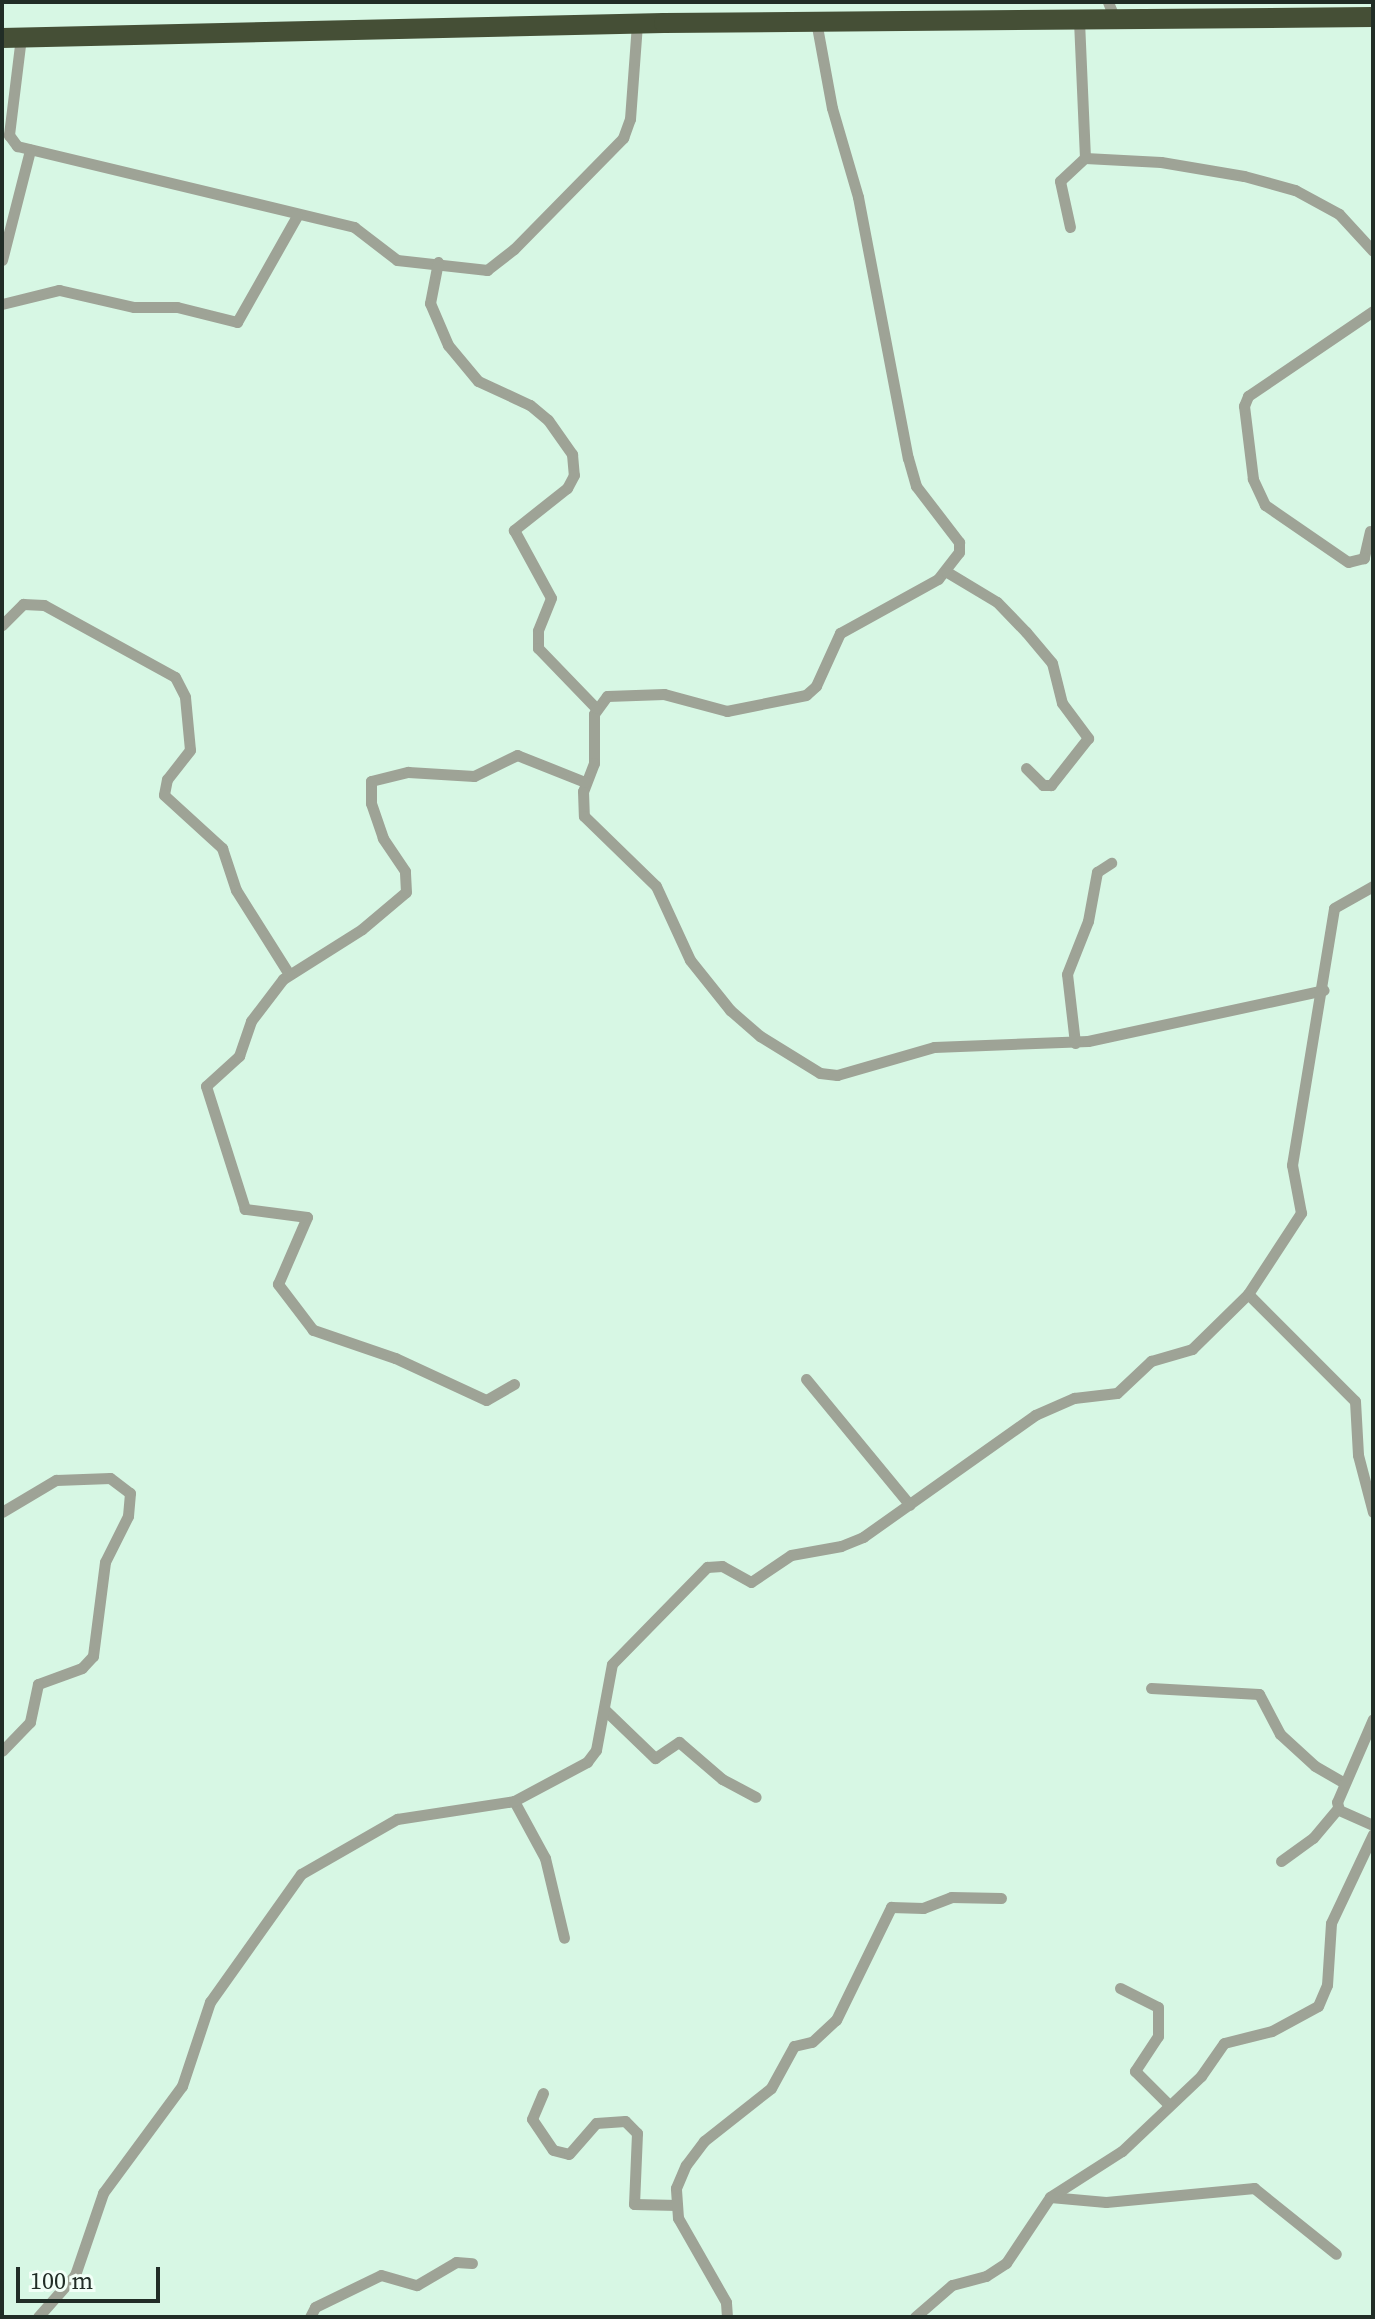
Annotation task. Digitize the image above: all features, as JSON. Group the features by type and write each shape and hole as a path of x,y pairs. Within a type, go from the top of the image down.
{"highway":[{"path":"12,37 816,21 1079,20 1111,10 1373,17"}],"street":[{"path":"1079,20 1085,158"},
{"path":"596,708 616,692 664,694 727,711 806,695 816,686 840,633 947,572 959,542 922,496 910,466 858,197 832,108 816,21"},
{"path":"12,37 9,135 30,150 297,216 354,227 389,257 490,268 623,138 630,119 637,24"},
{"path":"2,260 30,150"},
{"path":"1070,227 1060,181 1085,158 1161,162 1295,190 1339,214 1373,251"},
{"path":"2,304 59,290 134,307 177,307 231,324 241,318 297,216"},
{"path":"438,262 430,303 448,345 478,381 530,405 548,420 572,454 574,475 567,488 514,530 551,598 538,631 538,648 596,708 594,763 585,782 584,816 656,886 697,970 760,1036 812,1070 837,1075 934,1047 1075,1043 1324,990"},
{"path":"1370,531 1364,558 1348,562 1265,505 1253,479 1244,406 1248,396 1373,311"},
{"path":"947,572 997,602 1036,644 1052,663 1062,703 1088,738 1051,785 1043,785 1026,768"},
{"path":"2,625 23,604 44,605 175,677 185,697 190,750 167,779 164,795 222,848 236,890 289,974"},
{"path":"514,1384 486,1400 395,1358 330,1339 313,1330 279,1289 307,1217 245,1209 205,1090 239,1056 251,1021 289,974 362,929 406,892 405,871 383,838 368,791 376,777 408,772 474,776 517,755 585,782"},
{"path":"1075,1043 1067,974 1088,921 1097,872 1111,863"},
{"path":"38,2317 75,2275 103,2193 182,2086 210,2002 255,1945 290,1885 327,1856 397,1819 514,1801 587,1762 596,1750 612,1664 707,1567 722,1566 751,1582 791,1555 841,1546 863,1537 910,1505 951,1470 1045,1409 1082,1396 1117,1393 1151,1361 1192,1349 1248,1294 1300,1220 1292,1165 1324,990 1334,908 1373,886"},
{"path":"1248,1294 1355,1401 1358,1455 1373,1512"},
{"path":"806,1379 910,1505"},
{"path":"2,1512 56,1480 110,1478 130,1493 128,1516 105,1562 93,1656 82,1668 38,1684 30,1722 2,1751"},
{"path":"1151,1688 1259,1694 1280,1734 1315,1766 1345,1783"},
{"path":"604,1709 654,1757 679,1742 722,1779 756,1797"},
{"path":"1281,1861 1313,1838 1338,1808 1345,1783 1373,1719"},
{"path":"514,1801 545,1858 564,1938"},
{"path":"1338,1808 1373,1825"},
{"path":"915,2317 952,2285 986,2276 1006,2263 1050,2197 1117,2154 1201,2076 1229,2040 1272,2031 1318,2006 1327,1985 1331,1923 1373,1834"},
{"path":"727,2317 726,2302 690,2243 677,2205 679,2176 704,2141 771,2088 794,2046 812,2042 836,2020 891,1907 923,1908 951,1897 1001,1898"},
{"path":"1120,1988 1158,2007 1158,2036 1135,2071 1168,2104"},
{"path":"543,2093 532,2119 553,2150 569,2154 596,2123 625,2121 637,2133 634,2204 677,2205"},
{"path":"1050,2197 1106,2202 1254,2188 1336,2254"},
{"path":"310,2317 315,2307 381,2275 417,2285 456,2262 472,2263"}]}
